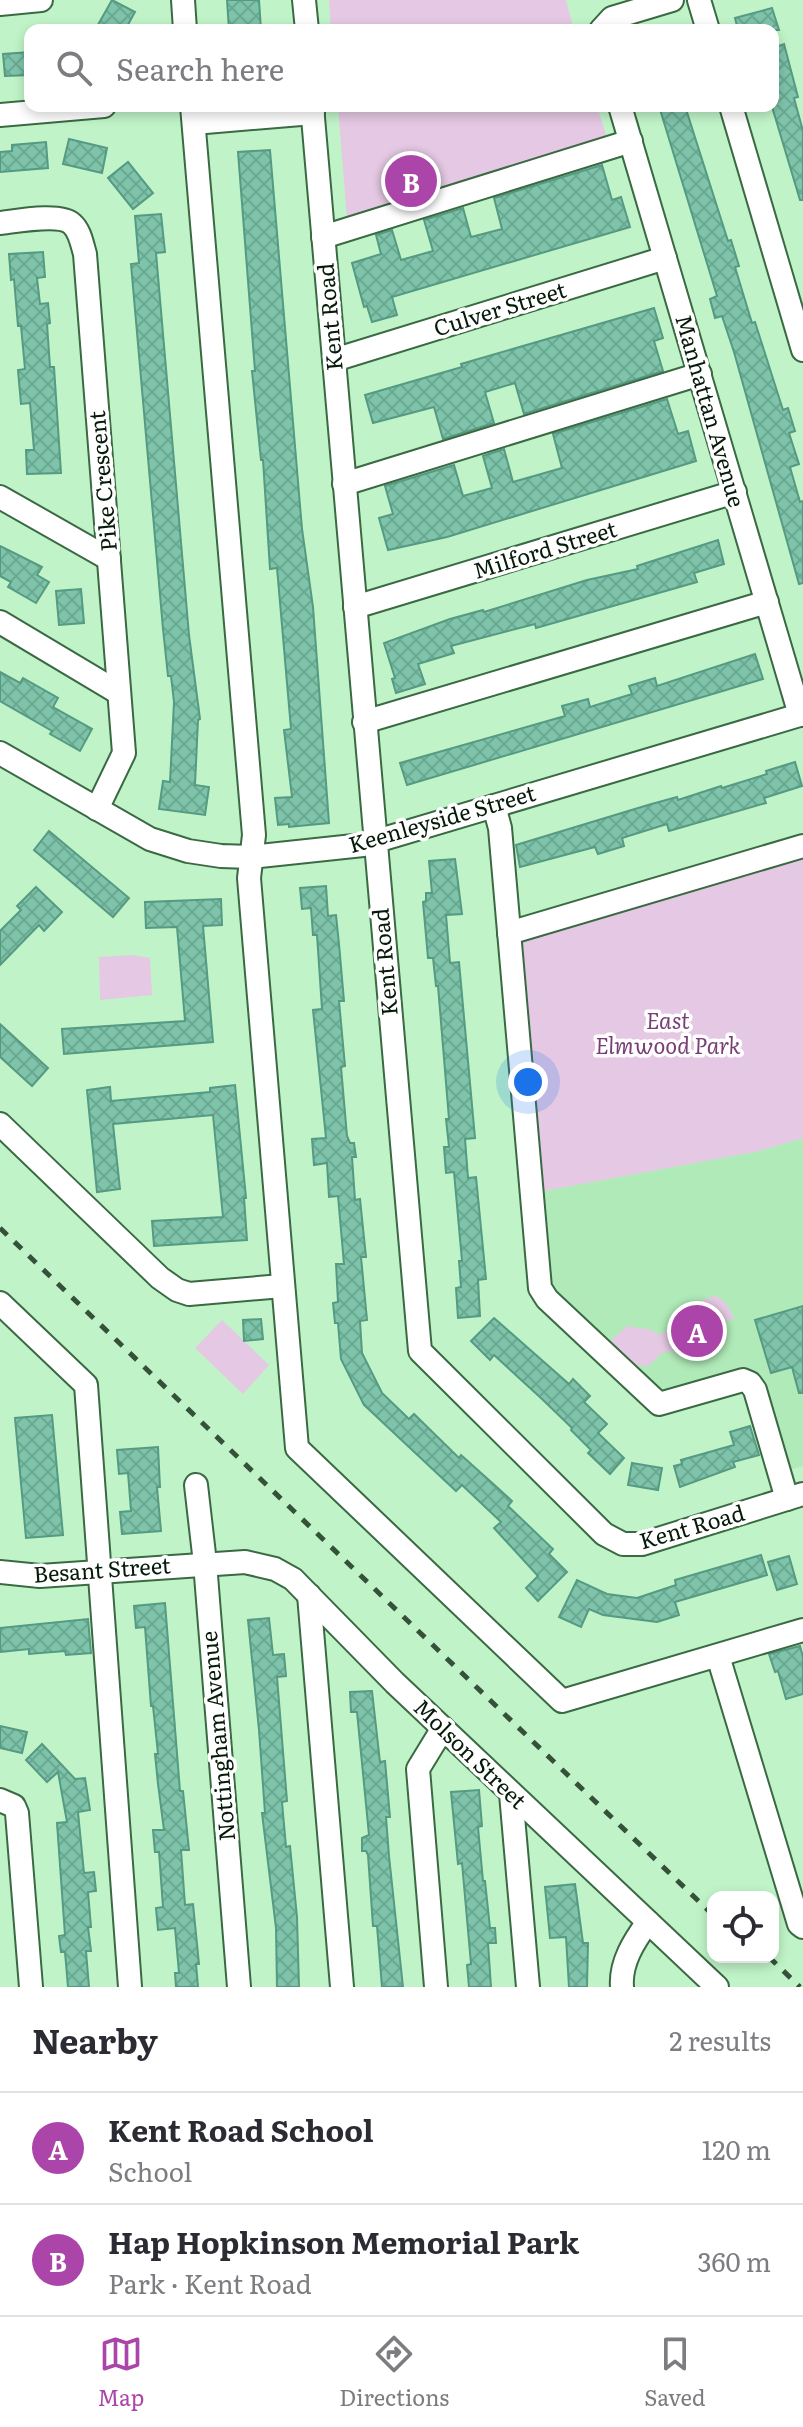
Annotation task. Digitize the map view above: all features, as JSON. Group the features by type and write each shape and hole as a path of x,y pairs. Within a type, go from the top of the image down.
{"street":[{"path":"0,4 41,0"},
{"path":"183,0 185,24"},
{"path":"304,0 306,24"},
{"path":"607,24 672,0"},
{"path":"699,0 706,24"},
{"path":"0,115 35,112"},
{"path":"241,112 193,114 254,835 249,878 297,1448 562,1701 803,1630"},
{"name":"Kent Road","path":"312,112 420,1351 604,1534 623,1544 642,1544 795,1497"},
{"name":"Manhattan Avenue","path":"622,112 802,715"},
{"path":"733,112 803,350"},
{"path":"323,237 631,141"},
{"name":"Pike Crescent","path":"0,223 57,218 70,222 79,233 85,254 124,753 97,809"},
{"name":"Culver Street","path":"334,360 665,258"},
{"path":"344,484 700,374"},
{"name":"Milford Street","path":"355,607 735,492"},
{"path":"0,497 109,559"},
{"path":"364,722 767,602"},
{"path":"0,622 119,693"},
{"name":"Keenleyside Street","path":"0,753 150,839 188,851 251,857 351,848 375,842 802,715"},
{"path":"494,806 500,828 541,1292 659,1404 743,1380 750,1383 795,1497"},
{"path":"509,933 803,846"},
{"path":"0,1124 160,1278 177,1290 196,1294 282,1286"},
{"path":"0,1303 86,1385 130,1987"},
{"name":"Nottingham Avenue","path":"196,1485 239,1987"},
{"name":"Molson Street","path":"205,1563 245,1562 275,1569 293,1579 511,1794 717,1987"},
{"name":"Besant Street","path":"0,1572 40,1576 205,1563"},
{"path":"309,1595 342,1987"},
{"path":"718,1656 799,1924 803,1927"},
{"path":"436,1987 418,1769 443,1728"},
{"path":"511,1794 528,1987"},
{"path":"0,1800 14,1806 17,1813 31,1987"},
{"path":"622,1987 621,1972 638,1935 648,1922"}],"shaded area":[{"path":"803,1138 803,1466 786,1471 755,1373 661,1398 545,1289 538,1192 759,1151"}],"green space":[{"path":"329,0 566,0 572,24 331,24"},
{"path":"338,112 599,112 608,141 347,220"},
{"name":"East Elmwood Park","path":"803,856 803,1138 759,1151 538,1192 515,942"},
{"path":"132,955 150,958 152,995 100,1000 99,957"},
{"path":"715,1296 725,1302 734,1319 682,1332 676,1351 663,1352 648,1366 633,1365 612,1347 611,1340 627,1326 652,1330 659,1335 679,1323 679,1308"},
{"path":"222,1320 269,1365 243,1394 195,1348"}],"building":[{"path":"112,0 135,12 128,24 98,24"},
{"path":"227,0 259,0 261,24 229,24"},
{"path":"772,8 777,24 736,24 735,18"},
{"path":"784,44 798,97 794,98 803,131 803,200 800,200 774,112 779,112 779,46"},
{"path":"24,52 24,75 5,76 3,54"},
{"path":"661,112 687,112 728,241 731,240 739,266 735,267 752,323 755,322 783,410 788,408 795,431 789,433 799,464 790,467 800,502 803,501 803,583 799,584 734,352 722,316 715,318 710,299 717,296"},
{"path":"69,139 107,148 102,173 63,164"},
{"path":"46,142 48,168 0,172 0,152 12,151 12,145"},
{"path":"270,150 302,529 313,607 329,823 289,827 289,824 278,825 275,798 292,797 284,730 291,729 277,568 270,569 263,460 252,371 255,371 238,152"},
{"path":"128,162 153,193 133,209 108,178"},
{"path":"602,165 612,200 621,197 630,227 392,297 397,315 372,322 367,306 364,307 352,263 381,254 376,235 392,230 401,260 433,251 424,220 463,208 471,237 502,229 494,198"},
{"path":"161,214 165,252 156,253 189,635 200,719 195,785 209,787 205,815 159,809 163,781 170,782 174,702 163,629 131,264 139,263 135,216"},
{"path":"43,252 45,277 37,278 40,304 48,303 50,367 54,367 61,473 27,474 26,450 34,450 30,403 21,404 18,370 25,369 9,254"},
{"path":"654,308 663,338 654,341 663,371 524,414 515,383 485,392 494,423 443,439 434,407 373,423 365,395"},
{"path":"667,399 678,434 688,431 696,461 447,537 388,550 379,518 393,514 385,486 454,465 463,496 492,488 483,456 504,449 513,482 562,468 553,434"},
{"path":"718,540 724,564 694,573 697,582 536,628 535,624 451,646 454,653 418,664 425,684 396,693 392,679 395,678 384,643 450,619 484,612 587,580 638,569 637,566"},
{"path":"0,546 42,567 37,575 49,582 36,603 8,587 11,582 0,576"},
{"path":"81,589 84,623 59,625 56,591"},
{"path":"755,654 763,679 407,785 400,763 565,716 562,706 588,699 590,707 632,694 629,686 655,678 657,686"},
{"path":"0,672 20,683 23,678 58,698 53,707 92,729 80,751 0,701"},
{"path":"795,762 802,786 764,798 766,803 669,831 667,824 622,838 624,846 598,854 595,847 520,867 516,845 648,805 722,788"},
{"path":"49,831 129,898 113,917 34,850"},
{"path":"455,859 462,914 446,915 450,963 459,962 475,1138 465,1139 468,1178 476,1177 486,1279 478,1280 480,1316 458,1318 456,1288 461,1287 459,1261 462,1261 454,1172 446,1173 444,1147 449,1147 446,1119 449,1119 438,986 433,958 428,958 423,902 426,901 426,893 432,893 429,861"},
{"path":"326,886 328,916 336,915 344,1001 339,1001 347,1136 350,1143 354,1143 355,1200 360,1199 366,1257 361,1257 367,1320 360,1321 362,1353 382,1393 409,1419 414,1414 459,1458 461,1455 512,1501 508,1506 553,1549 549,1554 567,1572 538,1601 526,1588 538,1576 494,1528 501,1522 462,1485 456,1491 364,1405 341,1359 333,1303 338,1302 336,1264 344,1264 338,1196 329,1197 327,1163 314,1165 312,1139 326,1138 313,1010 322,1009 317,935 313,935 311,908 302,909 300,888"},
{"path":"36,887 62,912 44,931 39,925 0,965 0,931 21,910 17,906"},
{"path":"221,899 222,925 203,926 213,1042 64,1054 62,1029 185,1021 177,927 146,928 145,902"},
{"path":"0,1024 48,1068 32,1086 0,1057"},
{"path":"235,1085 247,1240 154,1246 152,1221 223,1217 213,1115 113,1124 120,1189 97,1192 87,1090 110,1087 111,1101 210,1092 210,1088"},
{"path":"803,1306 803,1393 799,1393 792,1367 771,1373 755,1320"},
{"path":"494,1318 569,1384 573,1379 590,1396 584,1402 607,1424 598,1433 624,1458 610,1474 588,1453 591,1450 572,1428 542,1399 494,1355 490,1360 471,1341"},
{"path":"261,1319 263,1339 244,1341 243,1320"},
{"path":"52,1415 63,1535 26,1538 15,1418"},
{"path":"750,1426 759,1455 733,1462 735,1467 680,1487 674,1466 682,1464 681,1460 734,1445 730,1432"},
{"path":"158,1447 160,1487 157,1487 161,1531 122,1534 120,1512 131,1511 128,1473 119,1474 117,1450"},
{"path":"632,1463 662,1468 658,1490 628,1485"},
{"path":"761,1555 767,1575 675,1602 679,1615 657,1622 603,1615 589,1609 581,1627 559,1617 577,1580 607,1594 637,1598 676,1585 675,1580"},
{"path":"789,1556 797,1584 777,1590 768,1562"},
{"path":"165,1603 180,1791 183,1791 189,1850 181,1850 185,1905 193,1904 198,1987 176,1987 175,1973 179,1973 175,1928 158,1930 156,1908 163,1907 159,1852 155,1852 153,1830 164,1830 145,1627 136,1628 134,1606"},
{"path":"269,1618 273,1655 284,1654 286,1676 277,1677 287,1801 282,1802 297,1917 299,1987 277,1987 276,1928 262,1813 265,1813 259,1730 248,1620"},
{"path":"88,1619 91,1653 66,1655 65,1651 29,1654 29,1649 0,1652 0,1628"},
{"path":"800,1646 803,1694 786,1699 778,1671 775,1672 769,1654"},
{"path":"372,1691 380,1762 385,1761 390,1817 386,1817 389,1856 403,1987 382,1987 377,1926 373,1926 368,1855 362,1851 362,1838 369,1835 357,1712 351,1712 350,1692"},
{"path":"0,1726 27,1732 22,1753 0,1748"},
{"path":"42,1744 75,1779 85,1778 90,1810 78,1812 84,1873 94,1872 96,1891 88,1892 91,1927 88,1927 91,1951 86,1951 89,1987 68,1987 65,1952 61,1952 59,1936 65,1935 57,1823 67,1822 58,1772 47,1782 26,1760"},
{"path":"479,1790 482,1826 478,1827 483,1881 490,1928 495,1928 496,1943 488,1943 491,1987 469,1987 467,1965 471,1964 462,1863 458,1864 451,1792"},
{"path":"575,1884 583,1943 588,1943 587,1987 569,1987 566,1937 550,1938 545,1887"}],"railway":[{"path":"0,1228 707,1909"},
{"path":"775,1963 800,1987"}],"place":[{"name":"Hap Hopkinson Memorial Park","path":"411,181"},
{"name":"Kent Road School","path":"697,1331"}]}
